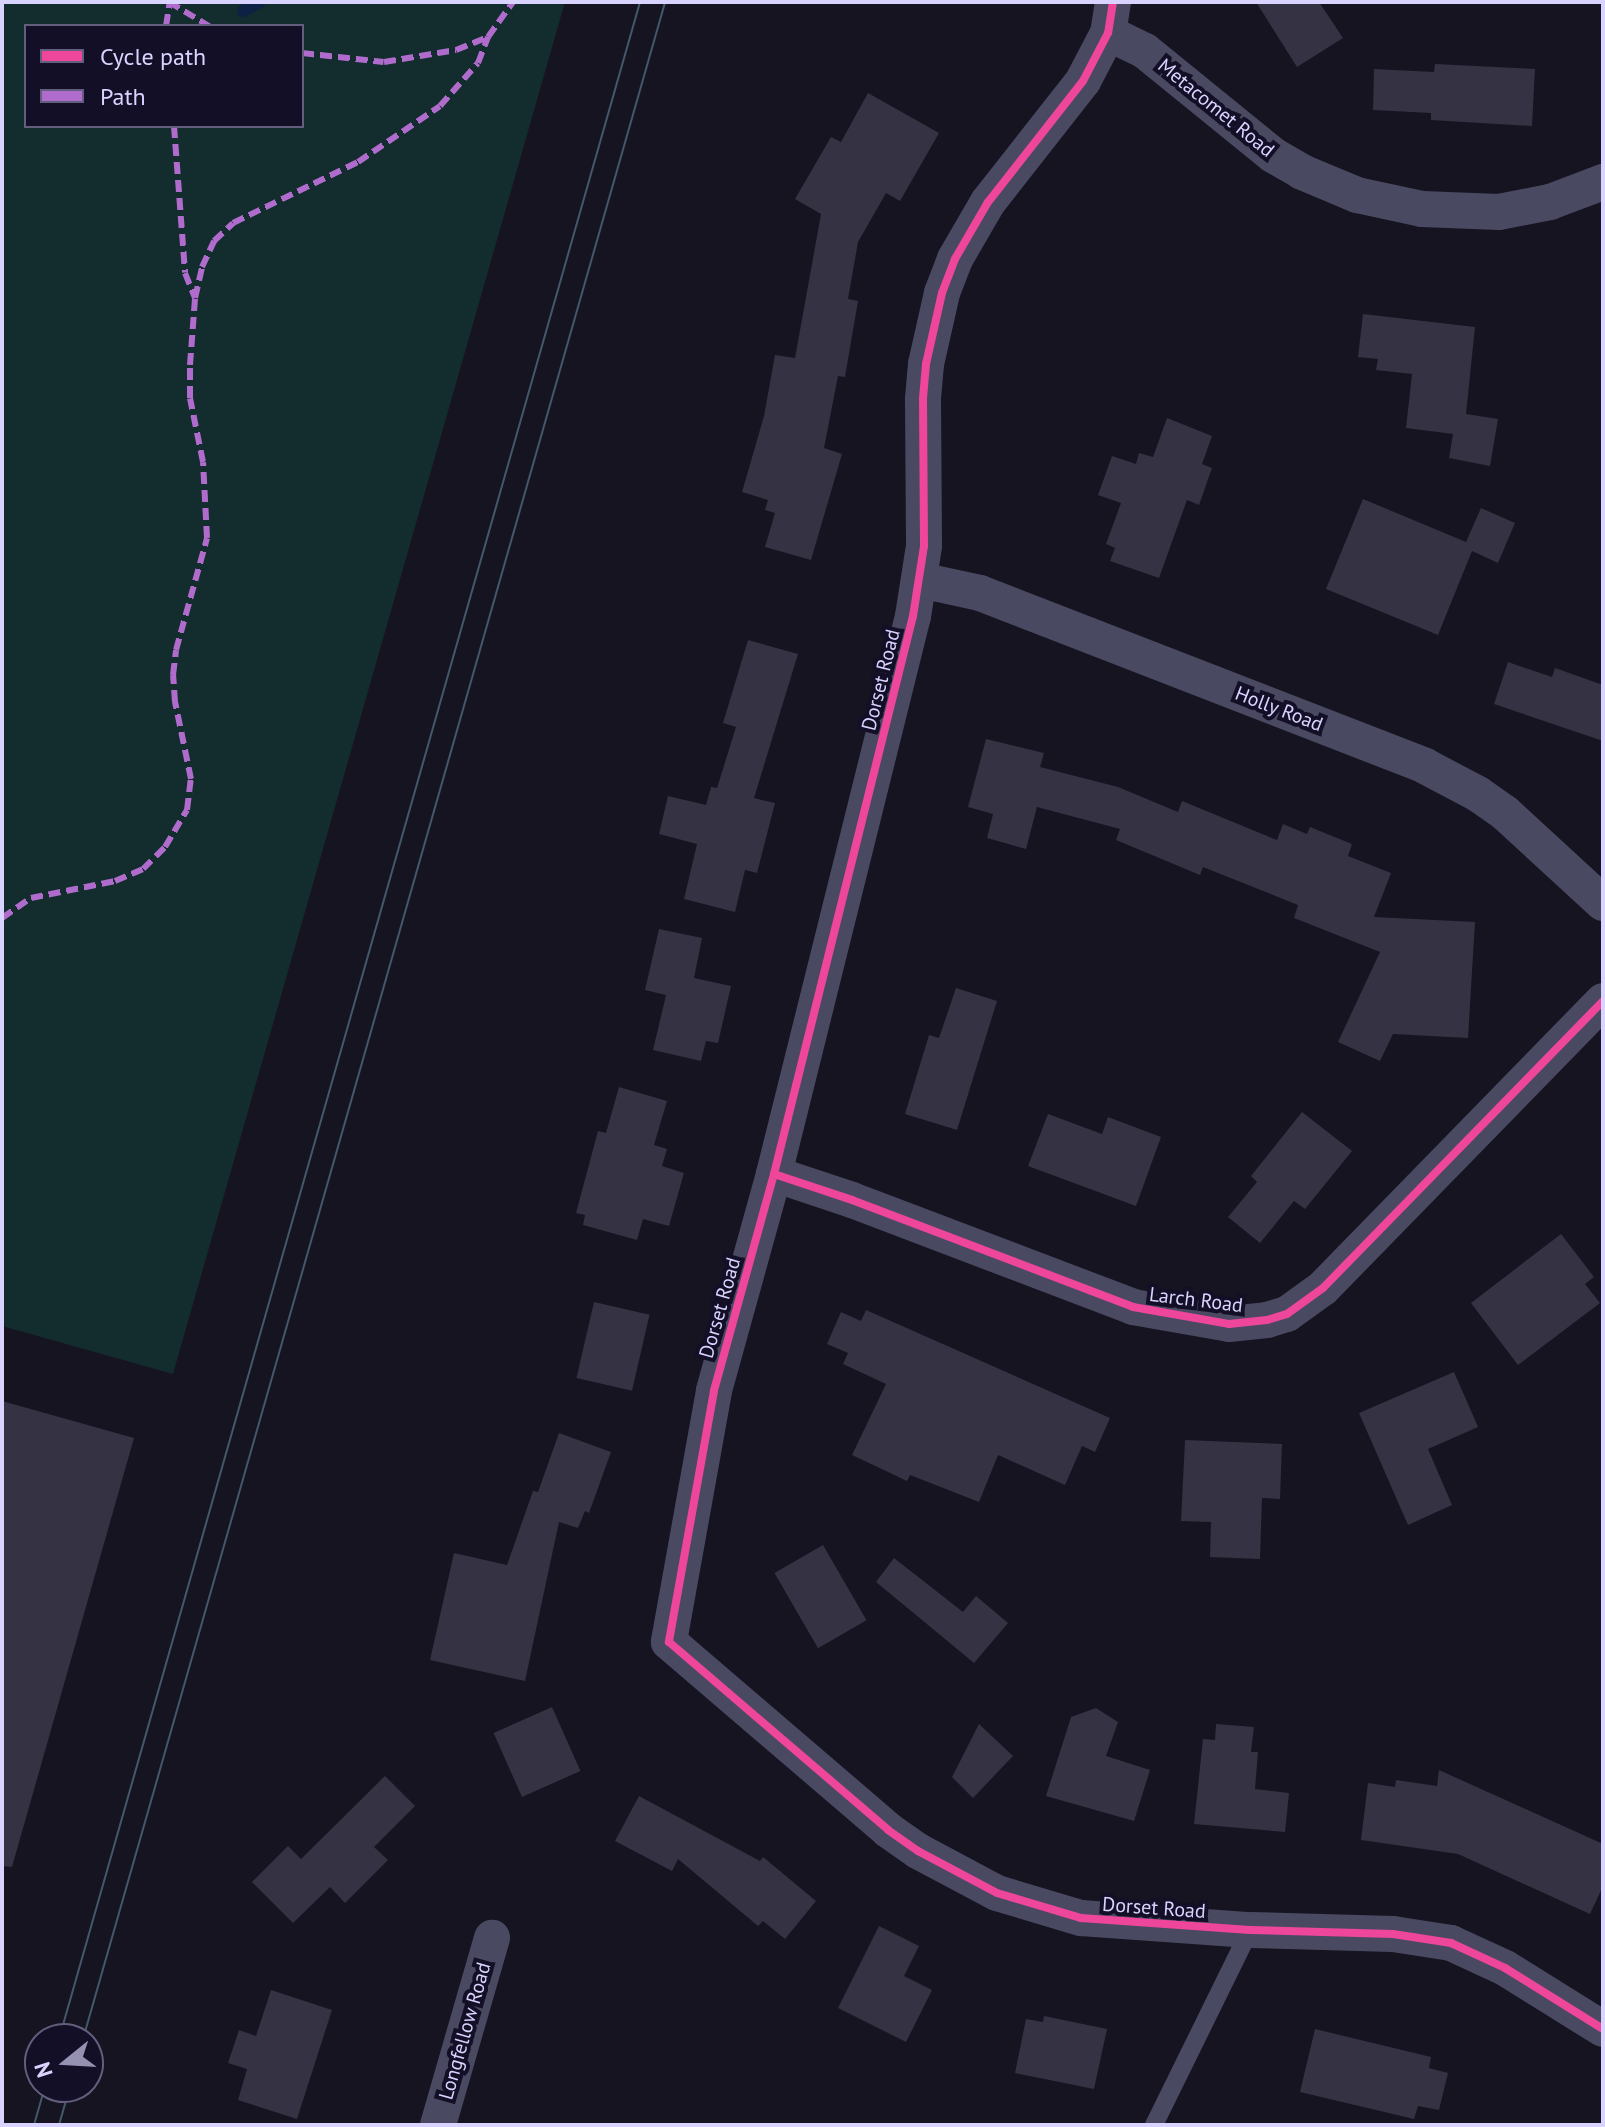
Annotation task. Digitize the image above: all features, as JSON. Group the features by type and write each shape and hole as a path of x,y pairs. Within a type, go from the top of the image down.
{"street":[{"name":"Metacomet Road","path":"1110,17 1145,51 1273,155 1302,172 1357,195 1422,209 1499,212 1550,202 1603,182"},
{"name":"Dorset Road","path":"1110,17 1083,81 1006,177 969,231 942,293 926,364 923,400 925,510 920,580 774,1174 714,1391 669,1642 857,1806 918,1851 971,1881 1023,1903 1081,1918 1250,1930 1379,1933 1451,1943 1505,1968 1601,2023"},
{"name":"Holly Road","path":"920,580 980,593 1425,766 1478,794 1505,813 1603,903"},
{"name":"Larch Road","path":"774,1174 852,1200 1133,1307 1218,1323 1267,1320 1287,1314 1323,1288 1603,1001"},
{"name":"Longfellow Road","path":"438,2125 492,1938"}],"lane":[{"path":"1154,2125 1250,1930"}],"green space":[{"path":"2,2 565,2 173,1374 2,1326"}],"building":[{"path":"1256,2 1319,2 1343,38 1297,67"},
{"path":"1435,64 1535,69 1532,126 1431,120 1431,113 1373,110 1374,69 1434,72"},
{"path":"868,93 939,133 900,201 886,193 858,242 848,299 858,301 845,377 838,376 824,448 842,454 811,560 765,547 775,513 765,510 768,500 742,492 764,416 775,355 795,358 821,214 795,199 831,137 841,142"},
{"path":"1363,314 1475,327 1466,414 1498,419 1490,466 1449,458 1453,434 1406,428 1412,374 1376,370 1378,359 1358,357"},
{"path":"1167,418 1212,436 1202,464 1212,468 1199,505 1187,500 1159,578 1110,561 1115,548 1106,544 1121,503 1098,495 1112,456 1136,464 1139,453 1153,457"},
{"path":"1363,499 1466,542 1481,508 1515,523 1498,563 1472,551 1438,635 1326,589"},
{"path":"748,640 798,654 754,798 775,803 757,873 745,870 735,912 684,899 697,844 659,834 668,796 706,805 711,787 717,788 736,727 723,723"},
{"path":"1508,662 1552,677 1555,668 1603,685 1603,741 1494,704"},
{"path":"986,739 1044,753 1040,767 1118,787 1178,812 1182,801 1277,840 1283,824 1307,834 1310,827 1352,844 1348,856 1391,873 1374,917 1475,922 1468,1038 1393,1034 1380,1061 1338,1042 1380,952 1294,918 1298,905 1203,867 1200,875 1116,840 1120,829 1037,807 1026,849 987,838 993,814 968,807"},
{"path":"659,929 702,938 694,978 731,986 718,1043 706,1041 701,1061 653,1050 666,995 645,990"},
{"path":"956,988 997,1001 957,1130 905,1114 929,1035 939,1038"},
{"path":"619,1087 667,1101 654,1145 667,1149 662,1166 684,1173 669,1226 643,1219 637,1240 583,1225 585,1215 576,1213 598,1131 606,1133"},
{"path":"1302,1112 1352,1151 1305,1209 1294,1201 1260,1243 1228,1217 1257,1182 1251,1176"},
{"path":"1048,1114 1102,1134 1108,1117 1161,1137 1136,1206 1028,1166"},
{"path":"1561,1234 1594,1277 1585,1284 1600,1303 1518,1365 1471,1303"},
{"path":"594,1302 650,1315 632,1391 576,1378"},
{"path":"866,1310 1110,1418 1095,1452 1082,1446 1065,1485 998,1455 979,1502 910,1475 907,1481 852,1455 886,1384 843,1364 848,1353 827,1344 841,1312 861,1321"},
{"path":"1454,1372 1478,1427 1428,1449 1452,1505 1408,1525 1359,1413"},
{"path":"2,1401 134,1438 12,1867 2,1866"},
{"path":"559,1433 611,1452 589,1513 585,1511 578,1528 559,1522 525,1681 430,1660 454,1553 507,1565 533,1491 538,1492"},
{"path":"1185,1440 1282,1444 1280,1499 1262,1498 1260,1559 1210,1557 1211,1522 1181,1521"},
{"path":"823,1545 867,1620 818,1648 775,1573"},
{"path":"894,1558 963,1612 976,1596 1008,1623 974,1663 876,1582"},
{"path":"552,1707 580,1771 522,1797 494,1733"},
{"path":"1096,1708 1118,1722 1106,1756 1150,1770 1134,1821 1046,1796 1071,1717"},
{"path":"979,1724 1013,1756 973,1798 952,1777"},
{"path":"1216,1724 1254,1727 1251,1752 1258,1752 1255,1789 1289,1793 1285,1832 1194,1824 1203,1739 1215,1740"},
{"path":"1439,1770 1603,1844 1603,1886 1590,1914 1458,1854 1361,1840 1368,1783 1395,1787 1396,1780 1437,1786"},
{"path":"385,1776 415,1806 374,1847 388,1860 345,1903 330,1887 293,1923 252,1882 288,1846 301,1859"},
{"path":"639,1796 760,1861 763,1857 816,1901 785,1939 763,1921 758,1926 678,1859 672,1871 615,1841"},
{"path":"879,1926 919,1946 904,1976 932,1990 906,2042 838,2008"},
{"path":"271,1990 332,2010 297,2119 238,2100 247,2069 228,2063 239,2030 256,2036"},
{"path":"1044,2016 1107,2029 1094,2089 1015,2073 1026,2019 1043,2022"},
{"path":"1315,2029 1431,2057 1429,2068 1448,2073 1439,2110 1418,2106 1414,2119 1300,2092"}],"waterway":[{"path":"243,11 260,2"}],"tram line":[{"path":"64,2023 640,2"},
{"path":"88,2023 665,2"},
{"path":"34,2125 40,2103"},
{"path":"59,2125 65,2103"}],"marked path":[{"path":"169,2 206,24"},
{"path":"166,24 170,2"},
{"path":"304,53 384,62 456,50 488,37 513,2"},
{"path":"2,918 31,898 115,881 143,869 165,847 187,810 191,779 175,702 173,675 176,650 207,538 203,462 190,398 190,365 195,298 202,267 214,241 233,223 358,162 440,106 478,63 488,37"},
{"path":"174,128 185,273 195,298"}],"cycle path":[{"path":"1113,2 1108,33 1083,81 988,202 955,259 942,293 926,364 923,400 924,546 913,616 774,1174 714,1391 669,1642 888,1830 918,1851 997,1893 1081,1918 1250,1930 1393,1934 1451,1943 1505,1968 1603,2029"},
{"path":"774,1174 852,1200 1133,1307 1229,1324 1267,1320 1287,1314 1323,1288 1603,1001"}]}
